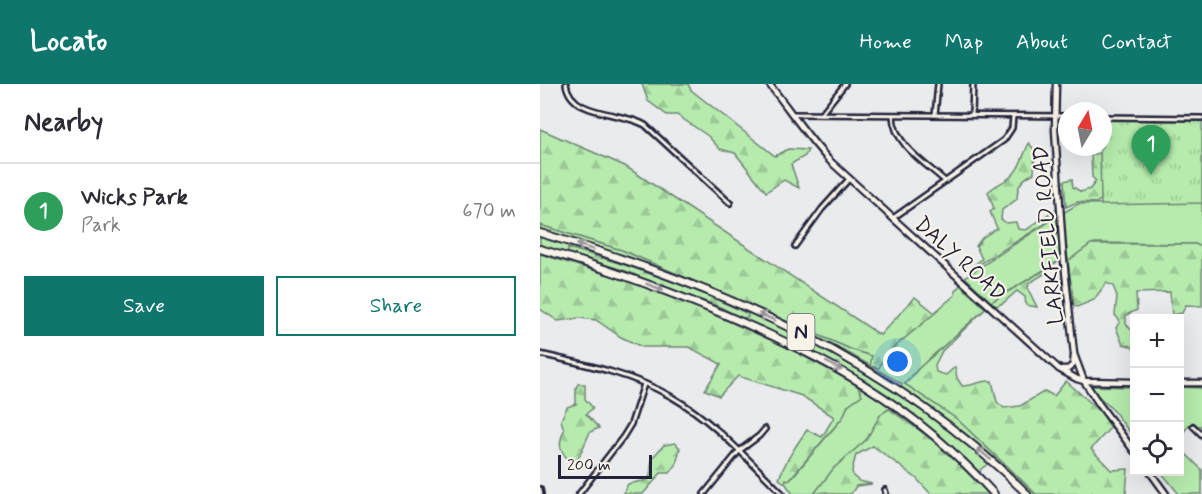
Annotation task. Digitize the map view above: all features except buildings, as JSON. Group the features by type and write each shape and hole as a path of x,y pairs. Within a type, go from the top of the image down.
{"highway":[{"name":"N","path":"540,233 687,283 761,314 828,346 892,384 940,418 984,453 1027,494"},
{"name":"N","path":"540,249 686,299 761,331 833,366 872,388 919,422 962,460 994,494"}],"street":[{"path":"566,84 568,93 578,105 628,117 645,125 730,202"},
{"name":"DALY ROAD","path":"769,84 816,146 849,178 1059,369 1084,381"},
{"path":"821,114 845,84"},
{"path":"935,115 938,84"},
{"path":"972,115 973,84"},
{"name":"LARKFIELD ROAD","path":"1056,84 1055,116 1063,252 1074,354 1084,381"},
{"path":"792,114 1055,116"},
{"path":"893,115 898,136 945,181"},
{"path":"893,218 1008,136 1012,128 1013,116"},
{"path":"1112,117 1202,118"},
{"path":"795,246 822,209 849,178"},
{"path":"540,354 597,368 644,384 672,397 692,410 739,451 783,494"},
{"path":"1059,369 1068,369 1072,365 1074,354"},
{"path":"1084,381 1130,382"},
{"path":"1084,381 1130,446"},
{"path":"1184,383 1202,383"},
{"path":"579,494 631,424 644,384"},
{"path":"1193,426 1202,435"},
{"path":"704,494 739,451 765,429"},
{"path":"1153,476 1166,494"},
{"path":"540,489 541,494"}],"green space":[{"path":"642,84 688,84 691,90 775,156 788,149 808,150 805,156 791,164 799,188 784,180 766,192 735,153 720,149 708,136 677,115 667,115 648,101"},
{"path":"1112,118 1202,121 1202,203 1101,205 1100,156 1112,156"},
{"path":"540,129 625,166 880,335 915,297 935,313 886,354 879,368 870,366 872,356 853,350 622,250 540,225"},
{"path":"1029,143 1035,151 1034,173 1021,183 1017,199 1002,210 1001,219 1006,223 1016,222 1018,229 1026,230 1057,208 1059,215 972,269 982,259 976,246 982,238 997,228 990,212 994,209 988,192 1013,175"},
{"path":"1091,156 1103,156 1103,198 1096,203 1077,202 1066,207 1064,181 1072,179 1073,187 1081,192 1090,189 1096,181 1092,177"},
{"path":"1202,203 1202,247 1195,244 1095,243 1068,261 1063,213 1078,204"},
{"path":"1059,215 1062,259 991,302 965,277"},
{"path":"540,225 622,250 708,287 540,230"},
{"path":"540,236 700,292 803,338 901,394 970,444 988,464 981,469 979,475 927,427 897,403 862,381 723,313 540,248"},
{"path":"1091,244 1195,244 1202,247 1202,306 1186,305 1182,313 1172,314 1170,292 1136,293 1137,310 1126,315 1126,324 1130,328 1130,346 1123,344 1116,328 1120,321 1115,315 1117,296 1113,286 1106,283 1094,300 1077,307 1074,305 1068,261"},
{"path":"568,248 682,285 748,314 748,317 742,318 720,307 629,272 568,253"},
{"path":"540,254 625,280 705,311 789,348 857,385 862,395 848,405 843,417 789,480 786,479 785,483 779,479 781,472 807,430 822,437 834,417 802,396 738,376 719,396 705,390 721,364 689,347 642,347 621,337 596,320 580,318 558,321 540,309"},
{"path":"1051,266 1046,273 1029,283 1028,289 1037,307 1026,305 1025,297 1017,291 996,306 991,302"},
{"path":"960,285 985,308 919,368 905,384 957,419 1036,494 1032,494 969,437 900,387 902,384 850,354 761,310 853,350 873,356 886,354 955,295"},
{"path":"983,311 942,351 935,365 936,372 946,375 955,367 957,378 962,386 992,381 997,402 1004,408 1020,406 1045,391 1054,396 1066,381 1101,412 1111,427 1091,449 1111,470 1128,469 1126,494 1036,494 957,419 905,384 919,368"},
{"path":"789,348 868,391 940,445 889,409 881,414 866,440 834,468 814,494 793,494 785,483 786,478 790,480 843,417 848,405 861,395 856,385"},
{"path":"578,384 585,384 585,399 593,408 586,414 599,428 590,432 578,459 569,461 560,446 564,430 561,420 567,407 576,404"},
{"path":"1088,386 1130,387 1130,433 1114,411"},
{"path":"1184,387 1202,388 1202,426 1189,425 1184,432"},
{"path":"889,409 940,445 989,494 931,494 916,478 873,446 856,455 852,470 853,476 859,481 872,484 856,486 851,494 826,492 814,494 834,468 866,440 881,414"},
{"path":"675,443 680,448 676,465 670,473 661,473 643,494 623,494 628,484 647,480 650,476 652,458 664,445"},
{"path":"1184,452 1202,470 1202,494 1179,494 1164,476 1184,476"}],"place":[{"name":"Wicks Park","path":"1151,175"}]}
